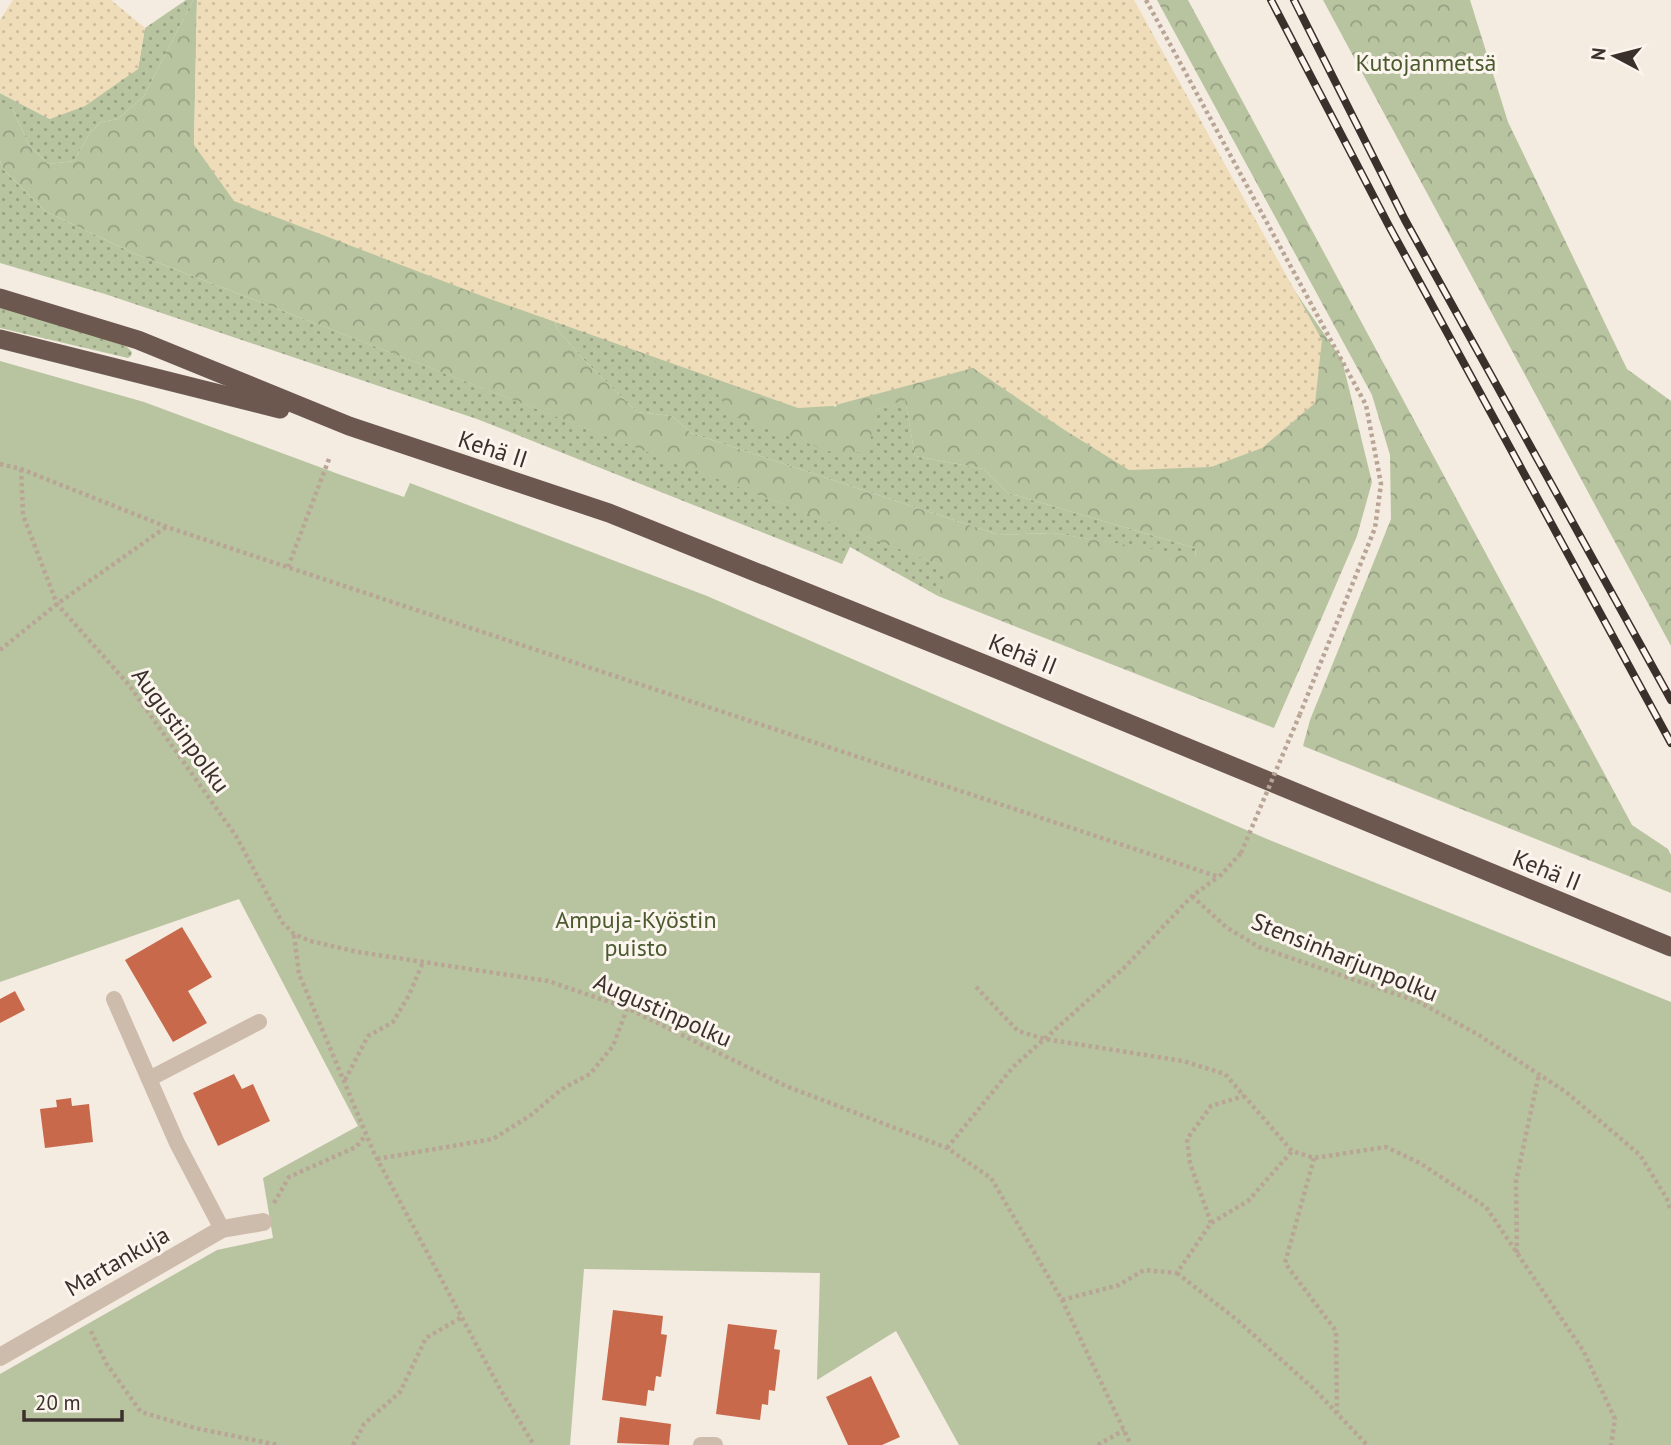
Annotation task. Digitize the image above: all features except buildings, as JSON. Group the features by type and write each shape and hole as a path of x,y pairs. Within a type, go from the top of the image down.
{"highway":[{"name":"Kehä II","path":"0,298 138,340 349,426 609,513 999,670 1671,947"},
{"name":"Kehä II","path":"0,339 349,426"}],"street":[{"name":"Martankuja","path":"0,1357 222,1229 264,1222"}],"lane":[{"path":"114,999 177,1143 222,1229"},
{"path":"149,1079 259,1022"},
{"path":"701,1445 715,1445"}],"path":[{"path":"947,1148 1013,1068 1124,968 1192,896 1219,877 1241,853 1375,528 1381,484 1366,405 1146,0"},
{"path":"288,567 329,459"},
{"path":"0,464 21,469 167,527 1219,877"},
{"path":"21,469 23,515 57,604"},
{"path":"0,650 57,604 167,527"},
{"name":"Augustinpolku","path":"57,604 129,685 236,836 282,922 294,934 310,941 358,952 548,981 627,1009 786,1086 947,1148 991,1178 1062,1300 1131,1445"},
{"name":"Stensinharjunpolku","path":"1192,896 1226,927 1259,947 1419,1002 1477,1034 1539,1074 1566,1092 1640,1155 1667,1199 1671,1212"},
{"path":"294,934 299,974 377,1159 499,1387 534,1445"},
{"path":"344,1081 368,1036 393,1021 409,995 423,962"},
{"path":"976,987 1018,1031 1045,1039 1183,1061 1225,1074 1292,1152 1314,1158 1386,1147 1420,1163 1486,1207 1584,1352 1615,1419 1611,1445"},
{"path":"377,1159 493,1139 531,1115 562,1088 590,1074 613,1046 627,1009"},
{"path":"1517,1254 1516,1181 1539,1074"},
{"path":"1212,1223 1189,1163 1187,1139 1211,1106 1244,1096"},
{"path":"264,1222 289,1177 356,1147 366,1135"},
{"path":"1177,1273 1212,1223 1248,1200 1292,1152"},
{"path":"1314,1158 1285,1263 1336,1331 1337,1413"},
{"path":"1062,1300 1119,1285 1144,1270 1177,1273 1237,1320 1315,1390 1367,1445"},
{"path":"81,1310 106,1363 141,1412 195,1428 278,1445"},
{"path":"353,1445 364,1424 400,1392 426,1338 462,1317"},
{"path":"1098,1445 1124,1430"}],"green space":[{"path":"186,0 193,0 144,96 118,119 101,122 90,133 74,161 48,164 29,145 13,110 0,106 0,93 50,119 138,69 145,28"},
{"path":"193,0 197,0 194,144 679,344 652,364 627,345 554,317 557,329 583,359 637,412 672,416 691,433 999,535 1053,533 1196,556 1195,548 1008,493 984,469 915,456 905,400 875,410 869,450 842,456 731,415 715,390 730,363 836,407 841,377 1292,287 1342,360 1372,482 1357,536 1274,728 938,596 948,568 133,253 45,211 3,169 0,161 0,105 13,110 29,145 48,164 74,161 90,133 101,122 118,119 144,96"},
{"path":"1157,0 1188,0 1632,825 1668,849 1671,855 1671,893 1303,746 1310,720 1391,519 1390,455 1372,395"},
{"name":"Kutojanmetsä","path":"1323,0 1470,0 1508,122 1627,369 1671,401 1671,646"},
{"path":"0,161 3,169 45,211 133,253 949,568 938,596 850,547 842,564 477,419 105,294 0,263"},
{"path":"0,306 111,339 127,347 132,352 131,356 128,358 0,328"},
{"path":"554,316 627,345 651,363 679,344 730,363 731,415 875,410 905,399 915,456 984,469 1008,493 1195,548 1196,557 1053,533 999,535 691,433 672,416 637,412 557,329"},
{"name":"Ampuja-Kyöstin puisto","path":"0,361 144,402 404,497 410,483 707,596 1267,839 1671,1002 1671,1445 959,1445 896,1331 817,1380 820,1273 584,1269 570,1445 0,1445 0,1374 217,1250 273,1238 263,1178 358,1126 239,899 0,982"}],"sand":[{"path":"13,0 111,0 145,28 138,69 85,106 50,119 0,93 0,20"},
{"path":"197,0 1134,0 1322,340 1315,403 1262,448 1211,467 1129,470 973,368 832,406 798,408 490,299 234,201 194,145"}],"railway":[{"path":"1271,0 1389,226 1671,743"},
{"path":"1294,0 1405,220 1671,700"}]}
